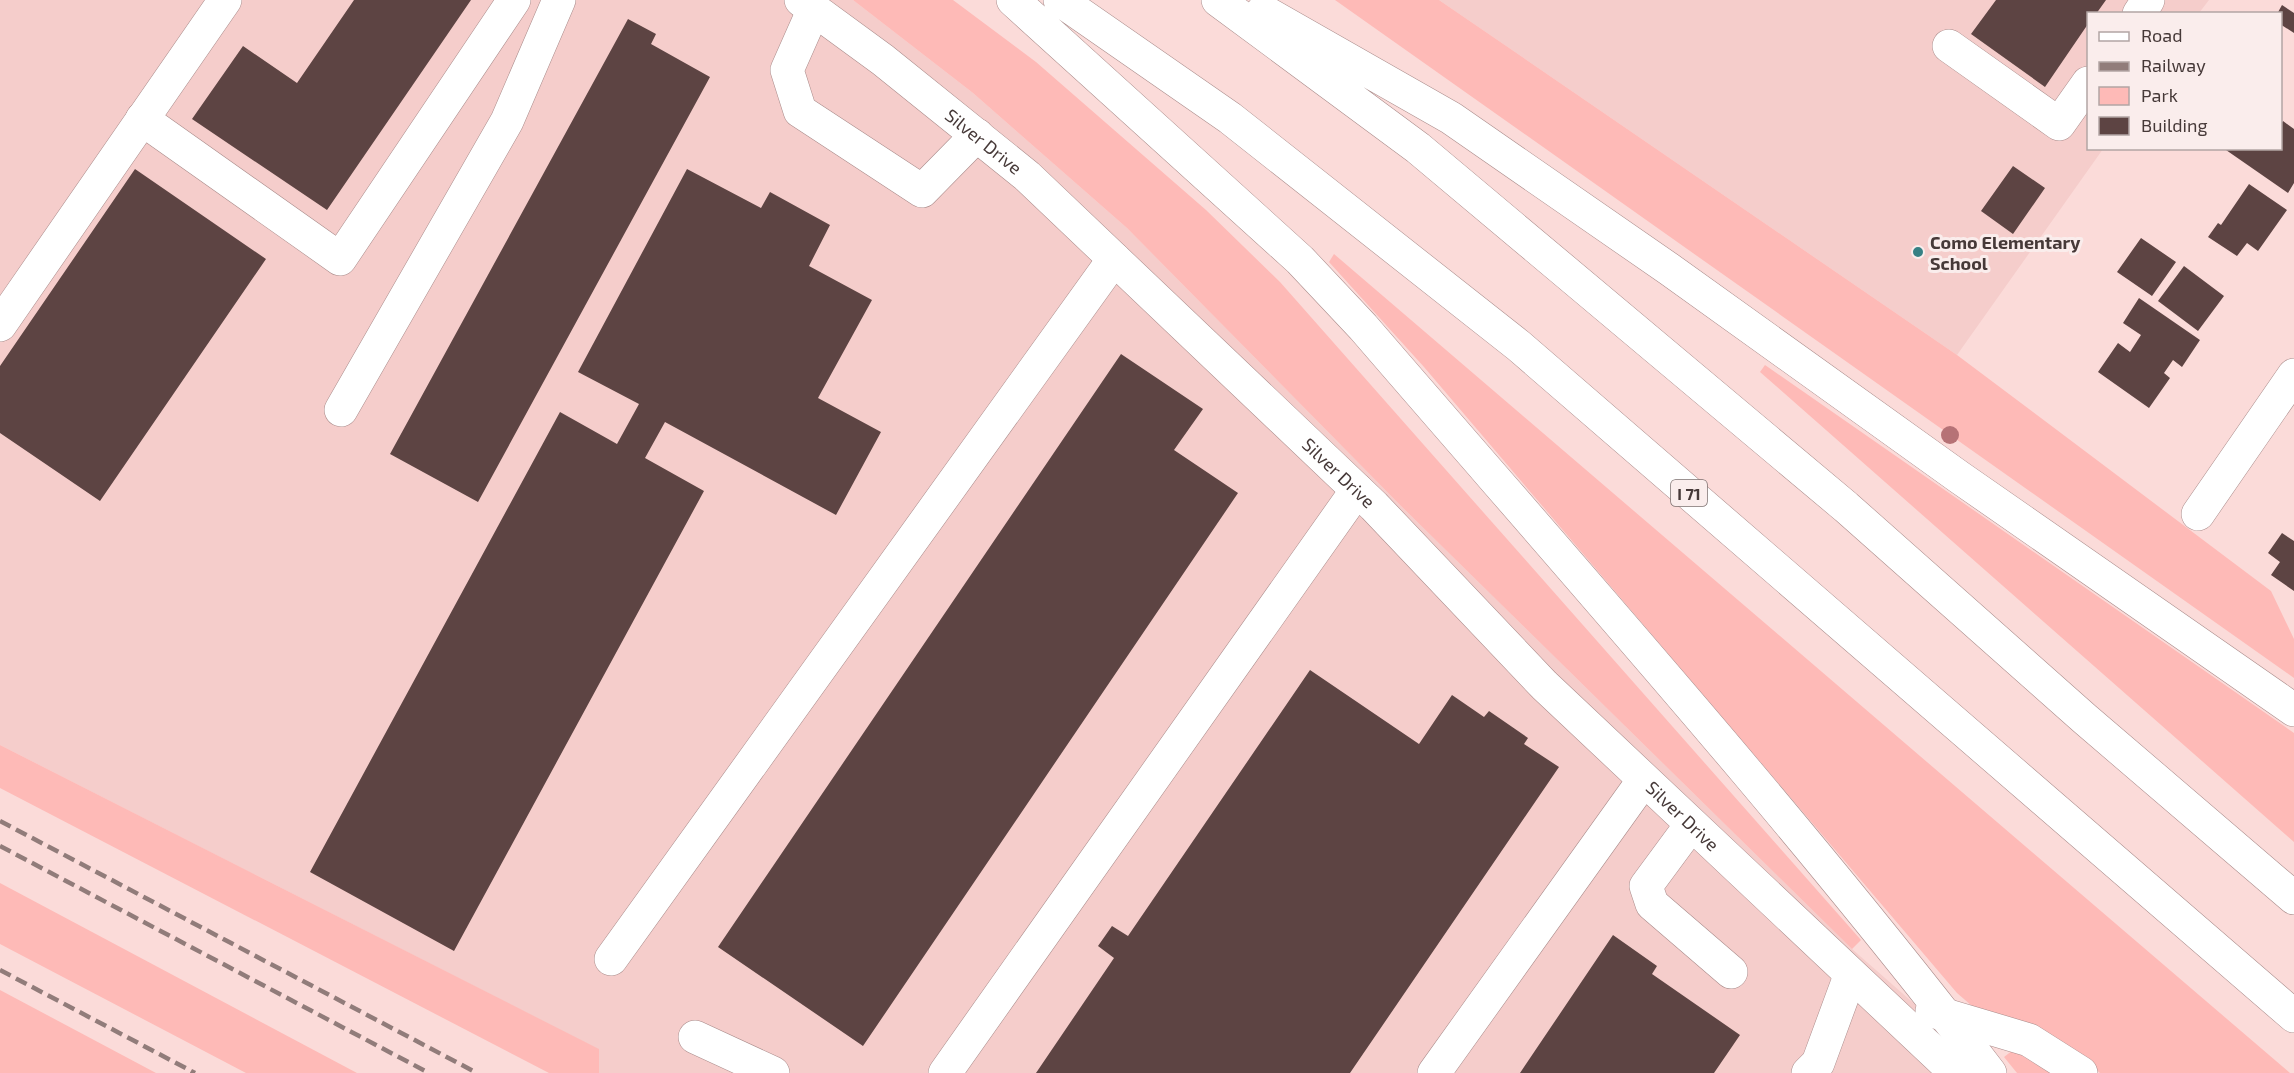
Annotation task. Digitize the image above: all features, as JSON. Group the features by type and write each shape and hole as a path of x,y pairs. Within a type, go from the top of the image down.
{"main road":[{"path":"0,325 225,0"},
{"path":"142,119 340,259 513,0"},
{"path":"341,410 507,121 559,0"},
{"path":"1013,0 1300,260 1363,327 1751,778 1894,949 1990,1073"},
{"name":"I 71","path":"1060,0 1230,118 1519,346 2294,1016"},
{"path":"1218,0 1427,155 1846,507 2085,719 2294,898"},
{"path":"1244,0 1451,118 1669,269 1959,477 2294,710"},
{"path":"808,4 787,70 800,111 922,191 977,135"},
{"name":"Silver Drive","path":"808,4 883,60 1027,176 1357,490 1544,685 1643,781 1956,1073"},
{"path":"1949,46 2059,124 2087,84"},
{"path":"610,959 1114,259"},
{"path":"2198,514 2294,375"},
{"path":"945,1073 1357,490"},
{"path":"1434,1073 1643,781"},
{"path":"1691,825 1646,886 1652,904 1731,972"},
{"path":"1808,1073 1818,1063 1850,976"},
{"name":"Silver Drive","path":"1850,976 1947,1017 2029,1040 2081,1073"},
{"path":"695,1037 773,1073"}],"shaded area":[{"path":"0,0 853,0 973,93 1127,228 1400,505 1852,949 1993,1073 599,1073 598,1049 0,745"},
{"name":"Como Elementary School","path":"1439,0 2209,0 2200,12 2087,12 2087,150 2102,150 1957,355"}],"green space":[{"path":"853,0 953,0 1036,62 1206,210 1280,282 1861,940 1852,949 1400,505 1127,228 973,93"},
{"path":"1335,0 1439,0 1957,355 2271,591 2294,639 2294,678"},
{"path":"1334,254 2290,1073 2100,1073 2066,1046 1972,1006 1957,993 1424,367 1329,262"},
{"path":"1765,365 2294,733 2294,842 1760,372"},
{"path":"0,745 599,1049 599,1073 549,1073 0,788"},
{"path":"0,883 357,1073 246,1073 0,944"},
{"path":"0,990 156,1073 0,1073"},
{"path":"2013,1050 2050,1073 2017,1073 2004,1057"}],"building":[{"path":"354,0 471,0 327,210 192,119 243,46 297,83"},
{"path":"1996,0 2106,0 2097,12 2087,12 2087,25 2045,87 1971,34"},
{"path":"2282,5 2294,13 2294,33 2282,25 2282,12 2278,12"},
{"path":"628,19 656,34 651,44 710,77 478,502 390,454"},
{"path":"2282,122 2294,129 2294,183 2288,193 2226,150 2282,150"},
{"path":"2013,166 2045,188 2013,234 1981,211"},
{"path":"135,169 266,259 100,501 0,433 0,366"},
{"path":"687,169 761,208 770,192 830,225 809,266 872,300 818,398 881,432 836,515 665,422 645,458 704,491 454,951 310,872 560,412 617,444 639,404 578,372"},
{"path":"2249,184 2287,210 2258,251 2247,243 2237,256 2208,237 2218,223 2221,225"},
{"path":"2141,238 2176,262 2152,296 2117,272"},
{"path":"2184,266 2224,296 2198,331 2158,301"},
{"path":"2139,298 2200,340 2182,367 2173,360 2164,373 2170,378 2149,408 2098,372 2118,343 2130,352 2141,335 2123,323"},
{"path":"1121,354 1203,409 1174,450 1238,493 863,1046 718,947"},
{"path":"2282,533 2294,541 2294,591 2271,575 2280,562 2268,553"},
{"path":"1310,670 1419,744 1452,695 1484,717 1489,711 1528,738 1524,744 1559,767 1350,1073 1036,1073 1114,958 1098,946 1112,926 1128,936"},
{"path":"1613,935 1657,966 1652,974 1740,1035 1714,1073 1520,1073"}],"railway":[{"path":"0,821 477,1073"},
{"path":"0,846 429,1073"},
{"path":"0,970 195,1073"}],"place":[{"name":"Como Elementary School","path":"1918,252"}]}
